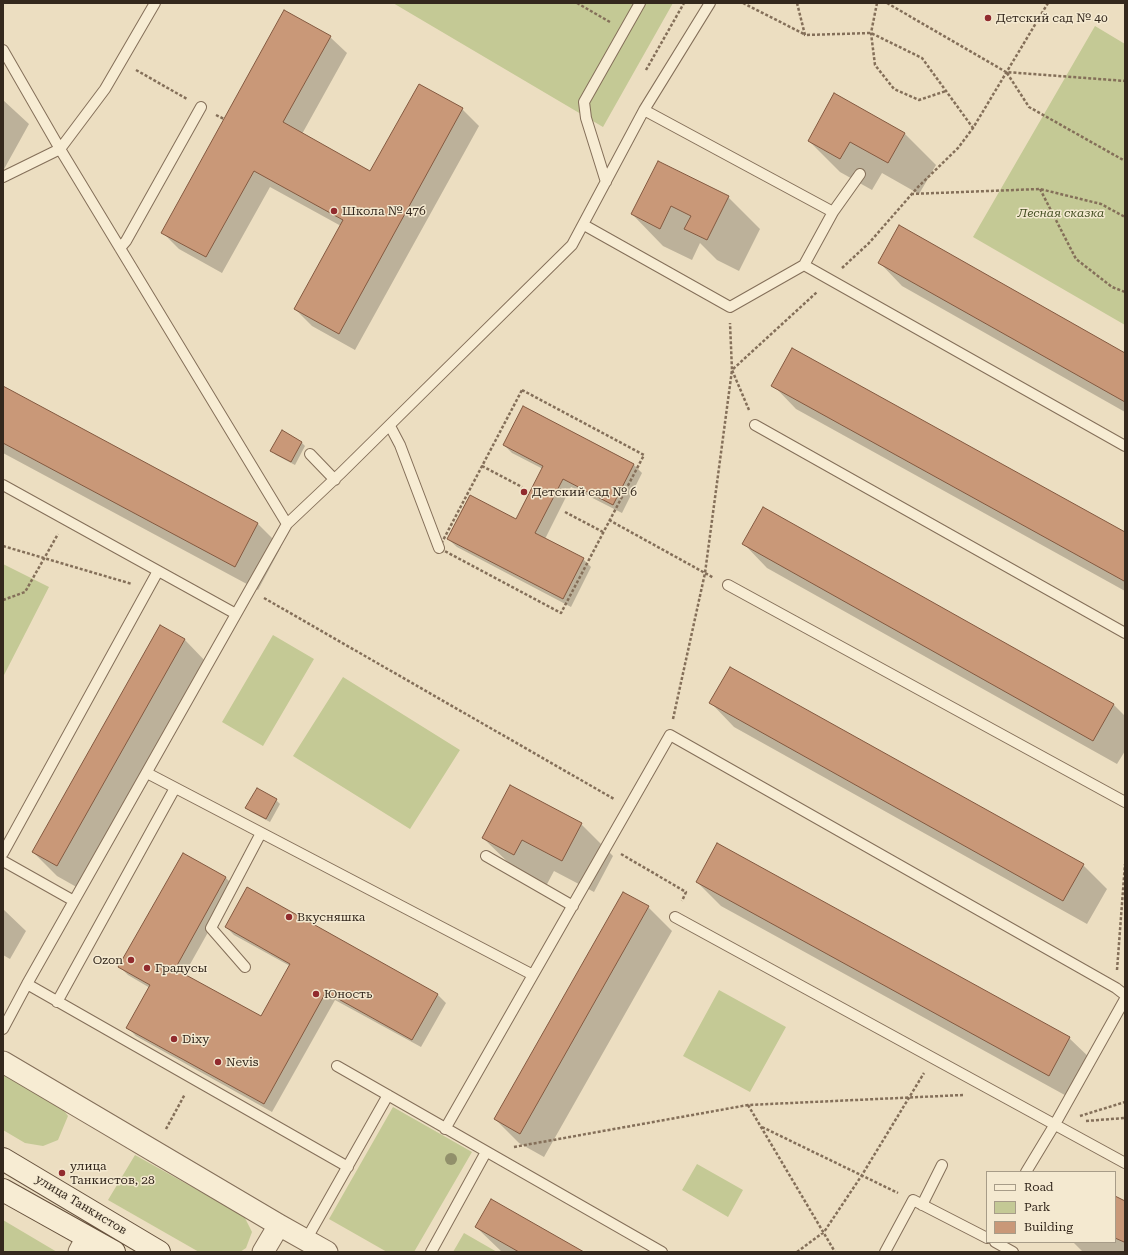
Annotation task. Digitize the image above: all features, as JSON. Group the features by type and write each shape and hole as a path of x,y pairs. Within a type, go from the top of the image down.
{"main road":[{"name":"улица Танкистов","path":"3,1158 159,1252"},
{"name":"улица Танкистов","path":"3,1190 83,1244 114,1252"}],"street":[{"path":"3,1062 327,1252"},
{"path":"263,1252 279,1225"}],"lane":[{"path":"3,178 60,149 105,89 155,3"},
{"path":"606,182 586,118 584,102 640,3"},
{"path":"3,1029 27,984 288,524 390,426 572,245 644,110 710,3"},
{"path":"3,50 60,149 288,524"},
{"path":"120,248 126,241 201,107"},
{"path":"644,110 833,212"},
{"path":"584,225 730,307 804,265 833,212 860,174"},
{"path":"804,265 1125,446"},
{"path":"755,425 1125,633"},
{"path":"390,426 400,445 438,548"},
{"path":"310,454 335,480"},
{"path":"3,485 236,614"},
{"path":"3,853 158,571"},
{"path":"728,585 1125,802"},
{"path":"445,1129 670,735 1116,988 1125,995"},
{"path":"147,774 533,975"},
{"path":"57,1002 175,788"},
{"path":"245,966 211,928 261,834"},
{"path":"486,856 573,906"},
{"path":"3,861 74,901"},
{"path":"675,917 1125,1163"},
{"path":"27,984 348,1167"},
{"path":"1027,1171 1055,1124 1125,999"},
{"path":"337,1066 662,1252"},
{"path":"306,1240 388,1095"},
{"path":"432,1252 486,1152"},
{"path":"885,1252 942,1165"},
{"path":"917,1202 986,1237"},
{"path":"997,1243 1013,1252"}],"path":[{"path":"577,3 624,30"},
{"path":"646,71 684,3"},
{"path":"743,3 805,35 871,33 922,58 973,128"},
{"path":"797,3 805,35"},
{"path":"877,3 871,33 875,65 894,89 919,100 946,91"},
{"path":"886,3 1006,72 1125,82"},
{"path":"732,370 869,243 911,194 958,148 973,128 1048,3"},
{"path":"122,62 201,107"},
{"path":"1006,72 1029,107 1125,161"},
{"path":"911,194 1040,189 1102,204 1125,217"},
{"path":"1040,189 1076,259 1112,287 1125,292"},
{"path":"670,735 705,573 732,370 730,307"},
{"path":"732,370 755,425"},
{"path":"522,390 644,455 561,613 438,548 482,466 522,390"},
{"path":"482,466 522,487"},
{"path":"565,512 603,532"},
{"path":"3,600 24,592 66,520"},
{"path":"610,520 728,585"},
{"path":"3,546 148,588"},
{"path":"250,590 629,807"},
{"path":"607,845 686,892 675,917"},
{"path":"1116,988 1125,864"},
{"path":"798,1252 824,1232 862,1175 934,1058"},
{"path":"166,1128 193,1079"},
{"path":"486,1152 748,1105 1000,1094"},
{"path":"1055,1124 1125,1102"},
{"path":"748,1105 835,1252"},
{"path":"1055,1124 1125,1118"},
{"path":"761,1126 917,1202"}],"green space":[{"path":"393,3 673,3 603,127"},
{"name":"Лесная сказка","path":"1095,26 1125,44 1125,325 973,237"},
{"path":"3,564 49,587 3,677"},
{"path":"273,635 314,659 263,746 222,722"},
{"path":"343,677 460,750 410,829 293,756"},
{"path":"719,990 786,1027 750,1092 683,1056"},
{"path":"3,1071 57,1101 68,1116 58,1140 43,1146 25,1143 3,1130"},
{"path":"393,1107 472,1152 414,1252 387,1252 329,1219"},
{"path":"135,1155 244,1216 252,1232 246,1248 240,1252 199,1252 108,1200"},
{"path":"697,1164 743,1190 728,1217 682,1190"},
{"path":"3,1220 57,1252 3,1252"},
{"path":"464,1233 497,1252 453,1252"}],"building":[{"path":"284,10 331,36 283,122 370,171 419,84 463,108 339,334 294,309 343,220 254,171 206,257 161,233"},
{"path":"834,93 905,133 888,163 850,142 840,159 808,141"},
{"path":"658,161 729,196 707,240 684,229 691,216 671,206 660,229 631,214"},
{"path":"899,225 1125,353 1125,402 878,263"},
{"path":"792,348 1125,532 1124,581 771,386"},
{"path":"3,386 258,523 235,567 3,443"},
{"path":"523,406 634,464 613,505 563,479 535,533 584,558 563,599 447,539 470,495 516,519 543,466 503,445"},
{"path":"282,430 302,442 291,462 270,451"},
{"path":"763,507 1114,704 1093,741 742,544"},
{"path":"160,625 185,639 57,866 32,852"},
{"path":"730,667 1084,864 1063,901 709,703"},
{"path":"510,785 582,823 562,861 522,840 514,855 482,838"},
{"path":"257,788 277,799 266,819 245,808"},
{"path":"717,843 1070,1037 1049,1076 696,882"},
{"path":"183,853 226,877 175,969 261,1016 290,964 225,927 247,887 438,994 412,1040 326,992 264,1104 126,1028 150,985 118,967"},
{"path":"623,892 649,906 520,1134 494,1119"},
{"path":"1116,1196 1125,1201 1124,1242 1116,1238"},
{"path":"491,1199 584,1252 519,1252 475,1227"}],"place":[{"name":"Детский сад № 40","path":"988,18"},
{"name":"Школа № 476","path":"334,211"},
{"name":"Детский сад № 6","path":"524,492"},
{"name":"Вкусняшка","path":"289,917"},
{"name":"Ozon","path":"131,960"},
{"name":"Градусы","path":"147,968"},
{"name":"Юность","path":"316,994"},
{"name":"Dixy","path":"174,1039"},
{"name":"Nevis","path":"218,1062"},
{"name":"улица Танкистов, 28","path":"62,1173"}]}
